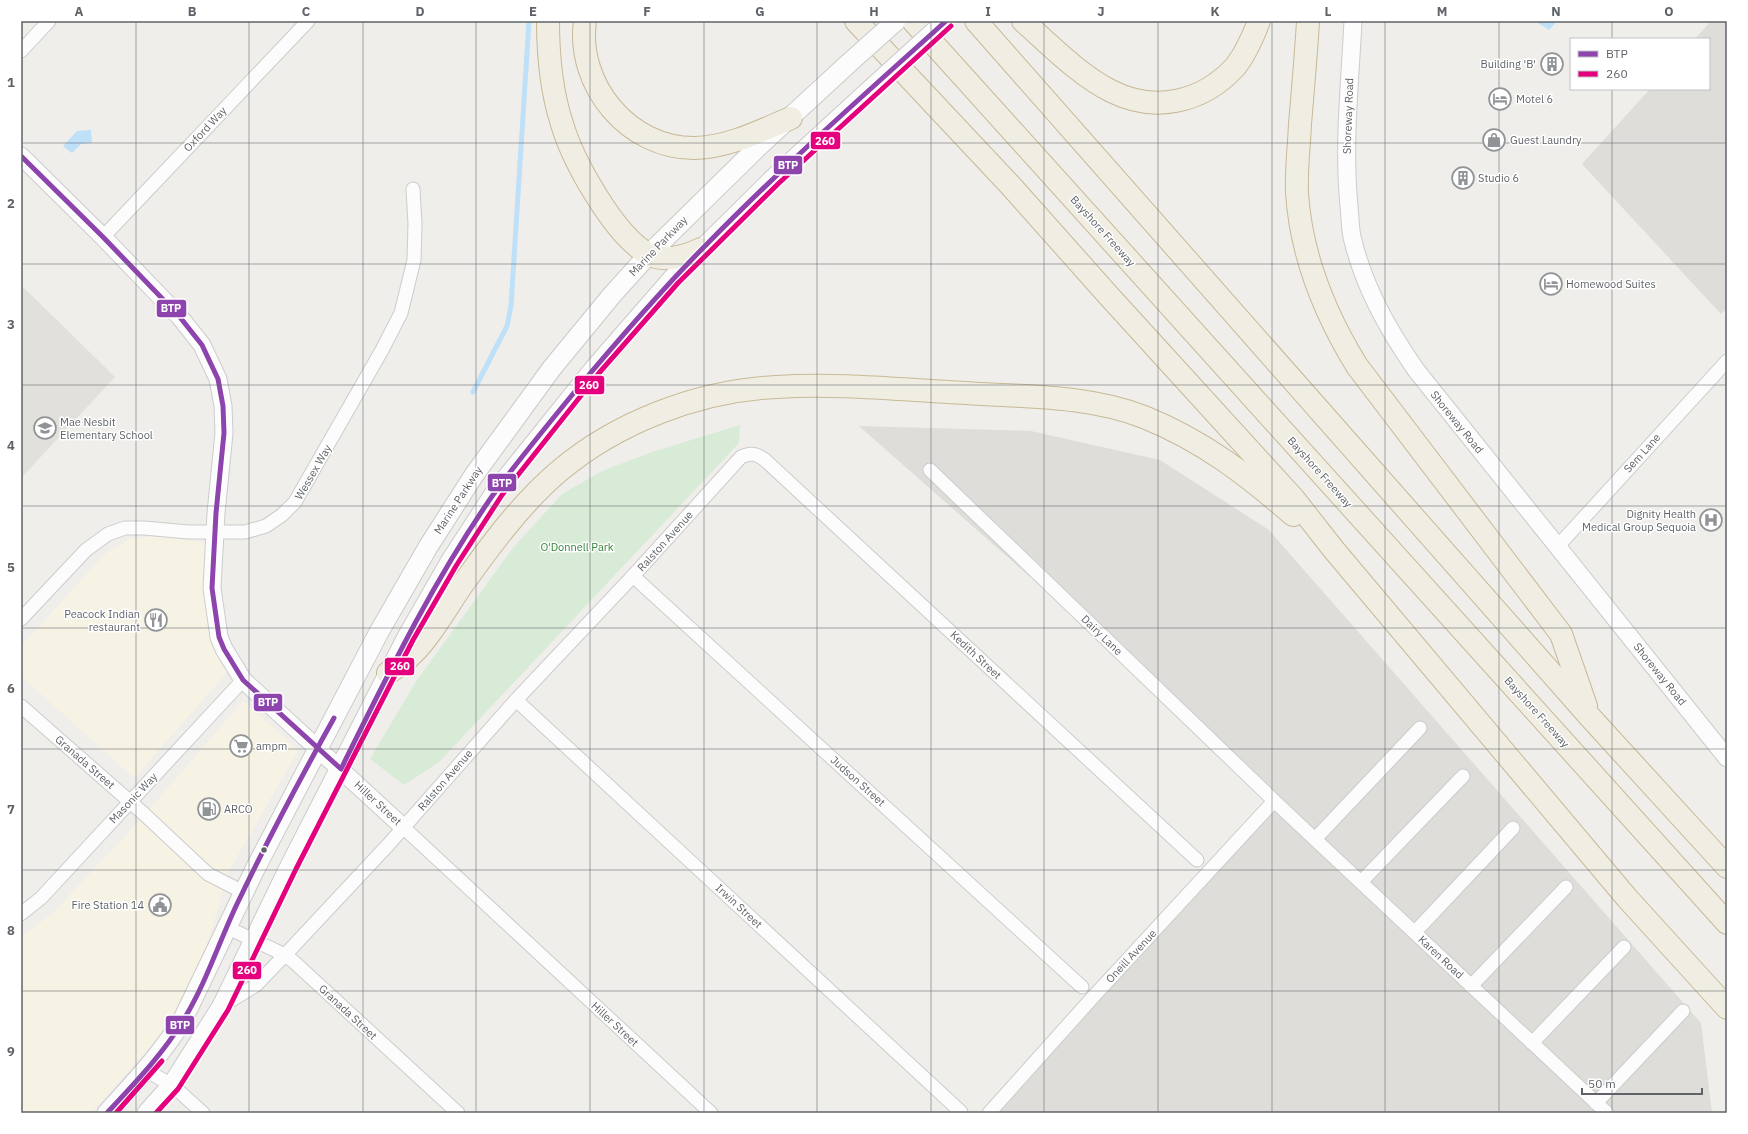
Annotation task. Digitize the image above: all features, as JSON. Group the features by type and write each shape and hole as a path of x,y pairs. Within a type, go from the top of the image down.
{"highway":[{"path":"548,21 550,73 562,124 572,151 596,195 628,237 649,254 662,258 674,258 687,256 701,249"},
{"path":"585,21 583,30 585,52 590,74 599,92 612,109 629,126 648,138 672,145 694,148 719,146 744,138 790,118"},
{"path":"856,21 1010,186 1294,499 1334,550 1627,898 1727,1008"},
{"name":"Bayshore Freeway","path":"913,21 1727,923"},
{"path":"976,21 1590,717 1727,867"},
{"path":"1023,21 1064,57 1110,91 1131,100 1153,103 1175,102 1200,94 1220,81 1236,65 1255,26"},
{"path":"1308,21 1298,158 1297,193 1306,246 1322,297 1342,343 1357,366 1561,634 1590,717"},
{"path":"388,674 411,656 487,551 533,497 558,472 617,432 650,416 682,404 745,390 774,387 836,386 1039,398 1094,403 1118,409 1142,416 1168,428 1219,456 1245,474 1334,550"},
{"path":"1627,898 1698,962 1727,995"}],"main road":[{"name":"Marine Parkway","path":"145,1070 174,1035 183,1020 243,892 317,749 404,587 474,475 532,393 612,295 649,254 759,146 896,21"},
{"path":"222,1006 388,674 432,592 473,525 496,491 524,454 620,338 701,249 774,178 946,21"},
{"name":"Ralston Avenue","path":"147,1113 172,1085 222,1006"},
{"path":"107,1113 145,1070"}],"street":[{"path":"21,51 49,21"},
{"name":"Oxford Way","path":"103,237 308,21"},
{"name":"Shoreway Road","path":"1353,21 1347,131 1347,184 1352,236 1369,289 1390,332 1416,370 1727,758"},
{"name":"Hiller Street","path":"23,161 103,237 179,316 202,344 218,379 223,406 224,433 214,533 212,588 219,637 224,649 243,680 711,1113"},
{"name":"Wessex Way","path":"21,619 86,550 108,534 125,528 214,533 245,532 266,526 282,515 295,502 382,350 401,313 414,260 415,224 413,189"},
{"name":"Sem Lane","path":"1558,546 1727,361"},
{"name":"Ralston Avenue","path":"222,1006 256,985 285,955 403,827 516,700 633,576 741,457 752,454"},
{"name":"Kedith Street","path":"752,454 765,460 1197,860"},
{"name":"Dairy Lane","path":"930,470 1274,801"},
{"name":"Judson Street","path":"633,576 1082,987"},
{"name":"Masonic Way","path":"21,914 41,898 243,680"},
{"name":"Irwin Street","path":"516,700 961,1112"},
{"name":"Granada Street","path":"21,706 130,802 208,874 243,892"},
{"path":"1315,839 1420,728"},
{"path":"1361,882 1463,776"},
{"name":"Karen Road","path":"1274,801 1607,1113"},
{"name":"Oneill Avenue","path":"989,1113 1274,801"},
{"path":"1415,932 1513,828"},
{"path":"1471,986 1566,887"},
{"name":"Granada Street","path":"226,927 285,955 458,1113"},
{"path":"1532,1043 1624,947"},
{"path":"1596,1103 1683,1011"},
{"path":"145,1070 172,1085 203,1113"}],"shaded area":[{"path":"1711,21 1727,21 1727,308 1721,314 1582,164 1649,90 1710,90 1710,38 1696,38"},
{"name":"Mae Nesbit Elementary School","path":"21,285 115,377 21,478"},
{"path":"859,426 1031,431 1160,460 1269,530 1701,1023 1712,1113 991,1113 1273,791"},
{"path":"157,536 207,543 203,593 213,634 230,669 134,778 21,676 21,646 107,552 130,539"},
{"path":"243,701 298,750 229,871 190,1001 91,1113 21,1113 21,936 52,914 141,819"}],"green space":[{"name":"O'Donnell Park","path":"740,425 739,443 439,762 404,785 370,759 415,683 512,549 562,494 602,471 652,452"}],"water":[{"path":"1535,21 1557,21 1549,30"},
{"path":"91,130 92,143 81,144 72,153 63,146 77,131"}],"waterway":[{"path":"473,392 507,326 511,306 529,21"}],"transit line":[{"name":"BTP","path":"21,156 103,237 179,316 202,345 218,379 223,406 224,433 216,513 212,588 219,637 224,649 243,680 341,769 376,698 432,593 452,559 495,492 546,427 640,315 707,244 795,158 946,21"},
{"name":"260","path":"156,1113 178,1089 228,1010 296,869 413,640 456,566 502,495 599,373 678,283 779,183 951,26"},
{"name":"BTP","path":"107,1113 158,1056 184,1019 199,991 230,918 260,857 334,718"},
{"name":"260","path":"116,1113 162,1061"}],"place":[{"name":"Building 'B'","path":"1552,64"},
{"name":"Motel 6","path":"1500,99"},
{"name":"Guest Laundry","path":"1494,140"},
{"name":"Studio 6","path":"1463,178"},
{"name":"Homewood Suites","path":"1551,284"},
{"name":"Mae Nesbit Elementary School","path":"45,428"},
{"name":"Dignity Health Medical Group Sequoia","path":"1711,520"},
{"name":"Peacock Indian restaurant","path":"156,620"},
{"name":"ampm","path":"241,746"},
{"name":"ARCO","path":"209,809"},
{"name":"Fire Station 14","path":"160,905"}]}
